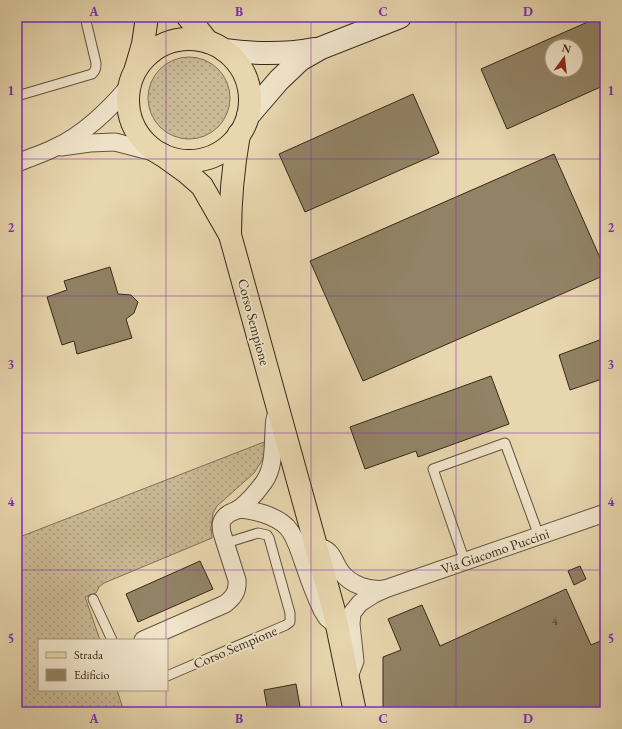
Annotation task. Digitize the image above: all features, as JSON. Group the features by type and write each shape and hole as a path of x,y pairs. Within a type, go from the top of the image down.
{"main road":[{"path":"147,17 143,44 132,78 128,103 131,119 138,133 148,145 161,154 176,160 192,161 208,158 226,149 244,126 250,96 246,77 237,62 216,46 188,17"},
{"path":"132,78 145,57 158,47 174,41 191,39 216,46"},
{"name":"Corso Sempione","path":"230,235 230,202 236,153 244,126"},
{"name":"Corso Sempione","path":"161,154 202,186 230,235 338,626 355,712"}],"street":[{"path":"244,126 279,80 300,60 321,48 400,17"},
{"path":"216,46 248,53 269,54 293,53 321,48"},
{"path":"17,163 55,148 82,131 114,104 132,78"},
{"path":"55,148 90,143 115,142 161,154"},
{"name":"Corso Sempione","path":"145,639 225,604 236,594 238,587 237,580 221,526 224,517 229,513 238,510 253,497 270,472 276,416 278,410"},
{"path":"238,510 252,510 266,515 286,527 296,543 322,610 327,618 338,626"},
{"name":"Via Giacomo Puccini","path":"348,679 355,661 351,624 352,613 355,608 367,598 385,589 605,513"},
{"path":"316,546 325,548 341,573 354,583 371,589 385,589"}],"lane":[{"path":"17,96 92,74 96,70 96,63 85,17"},
{"path":"466,562 433,469 505,443 539,536"},
{"name":"Corso Sempione","path":"168,676 290,622 290,613 267,535 258,533 226,543"},
{"path":"93,600 112,639"}],"shaded area":[{"path":"189,57 205,60 218,69 227,82 230,98 227,114 218,127 205,136 189,139 173,136 160,127 151,114 148,98 151,82 160,69 173,60"},
{"path":"264,442 265,453 254,473 217,506 213,513 211,528 212,538 104,583 99,587 96,593 85,597 100,639 38,639 38,691 117,691 124,712 17,712 17,538"}],"building":[{"path":"599,17 605,17 605,85 507,129 481,69 544,41 544,78 584,78 584,38 551,38"},
{"path":"413,94 439,153 305,212 279,154"},
{"path":"554,154 605,269 605,275 363,381 310,261"},
{"path":"110,267 118,294 131,295 138,302 134,313 126,319 132,338 77,354 74,341 62,345 47,297 67,290 64,281"},
{"path":"605,338 605,378 570,390 559,355"},
{"path":"491,376 509,424 418,457 416,451 365,469 350,427"},
{"path":"200,561 213,589 138,622 126,594"},
{"path":"580,566 586,579 574,585 568,571"},
{"path":"566,589 591,645 605,639 605,712 383,712 383,657 401,650 388,619 422,605 440,646"},
{"path":"296,684 301,712 268,712 264,690"}]}
